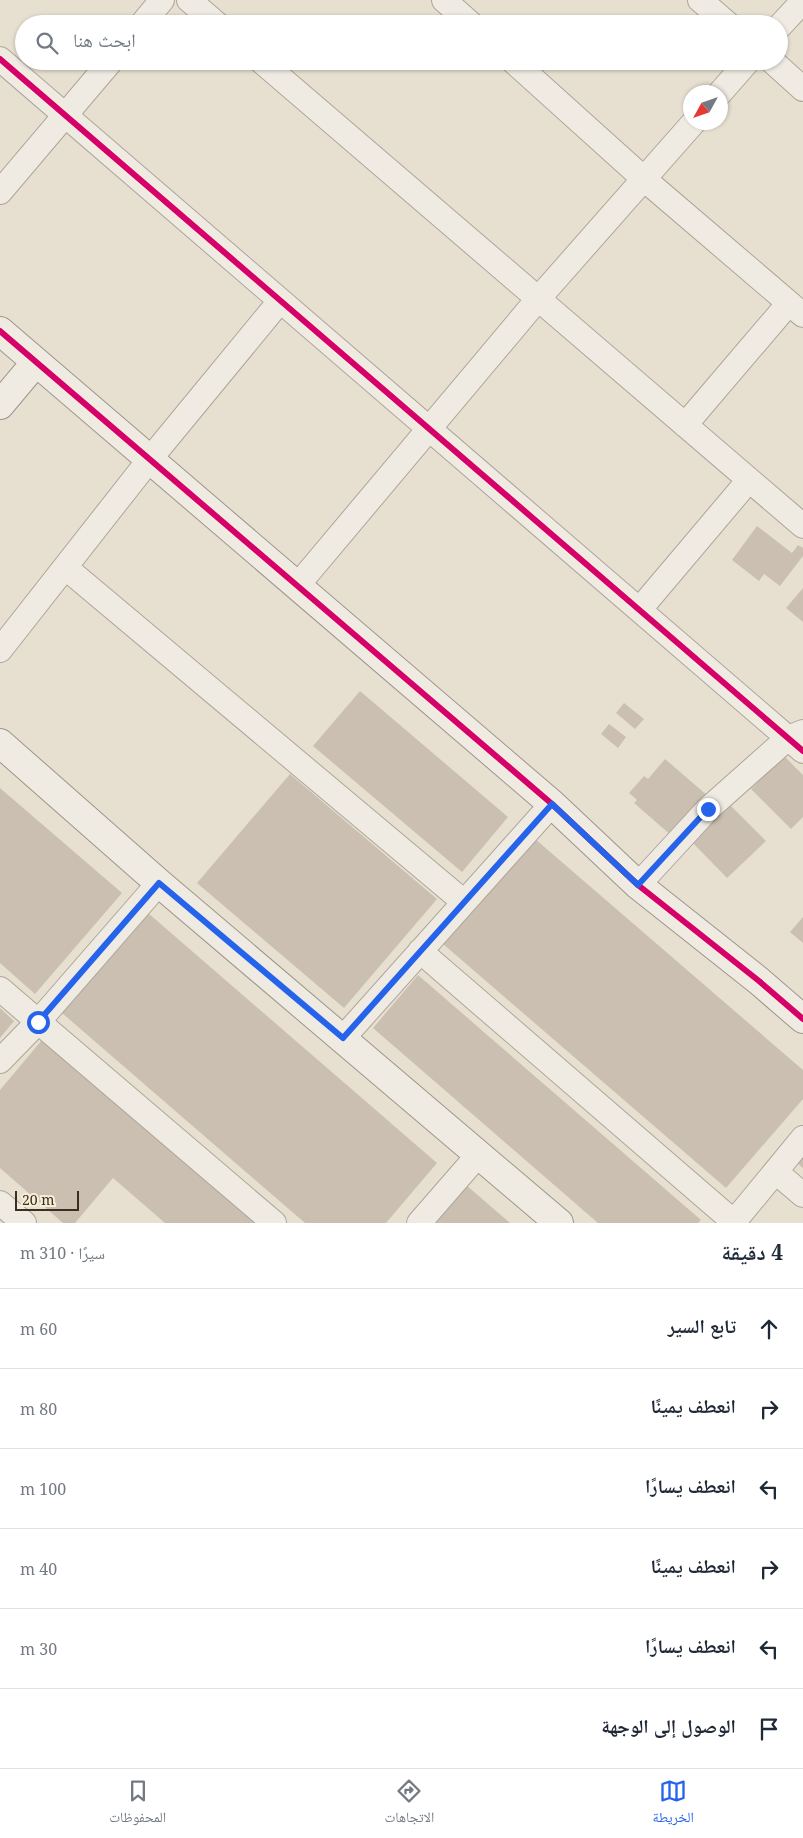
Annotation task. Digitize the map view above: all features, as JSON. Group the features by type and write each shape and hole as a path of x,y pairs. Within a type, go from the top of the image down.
{"street":[{"path":"150,15 162,0"},
{"path":"189,0 206,15"},
{"path":"444,0 461,15"},
{"path":"700,0 718,15"},
{"path":"788,17 803,1"},
{"path":"0,59 640,609 798,740 708,809 638,885"},
{"path":"0,192 103,70"},
{"path":"271,70 803,526"},
{"path":"523,70 644,179 796,309 685,426"},
{"path":"727,85 740,70"},
{"path":"782,70 803,88"},
{"path":"297,586 538,299 687,130"},
{"path":"0,650 150,459 280,301"},
{"path":"0,331 552,804 638,885 759,981 803,1019"},
{"path":"0,405 36,362"},
{"path":"640,609 749,480"},
{"path":"66,568 464,902"},
{"path":"0,743 159,883 560,1223"},
{"path":"343,1038 552,804"},
{"path":"0,1061 38,1022 159,883"},
{"path":"420,951 733,1222 803,1138"},
{"path":"0,989 274,1223"},
{"path":"419,1223 479,1154"},
{"path":"776,1172 803,1195"},
{"path":"0,1203 24,1223"}],"building":[{"path":"757,526 792,553 798,545 803,548 803,556 780,586 764,574 759,581 732,560"},
{"path":"803,588 803,622 786,608"},
{"path":"360,691 508,817 462,872 313,746"},
{"path":"624,703 644,719 635,729 616,713"},
{"path":"609,724 626,737 618,748 601,734"},
{"path":"784,756 803,775 803,817 791,829 751,789"},
{"path":"665,759 708,796 673,837 634,803 637,800 629,793 644,776 648,779"},
{"path":"290,774 437,899 344,1008 197,883"},
{"path":"0,788 122,893 35,994 0,963"},
{"path":"728,803 766,841 727,878 690,840"},
{"path":"534,838 803,1070 803,1099 726,1188 443,944"},
{"path":"148,913 437,1163 386,1223 305,1223 62,1013"},
{"path":"803,917 803,943 790,932"},
{"path":"418,975 701,1220 698,1223 598,1223 373,1028"},
{"path":"0,1008 14,1021 0,1038"},
{"path":"47,1034 266,1223 165,1223 113,1178 75,1223 63,1223 0,1168 0,1090"},
{"path":"803,1154 803,1168 796,1162"},
{"path":"466,1185 502,1216 510,1223 433,1223"}],"cycle path":[{"path":"0,59 803,751"},
{"path":"0,331 552,804 638,885 759,981 803,1019"}],"route":[{"path":"38,1022 159,883 343,1038 552,804 638,885 708,809"}]}
